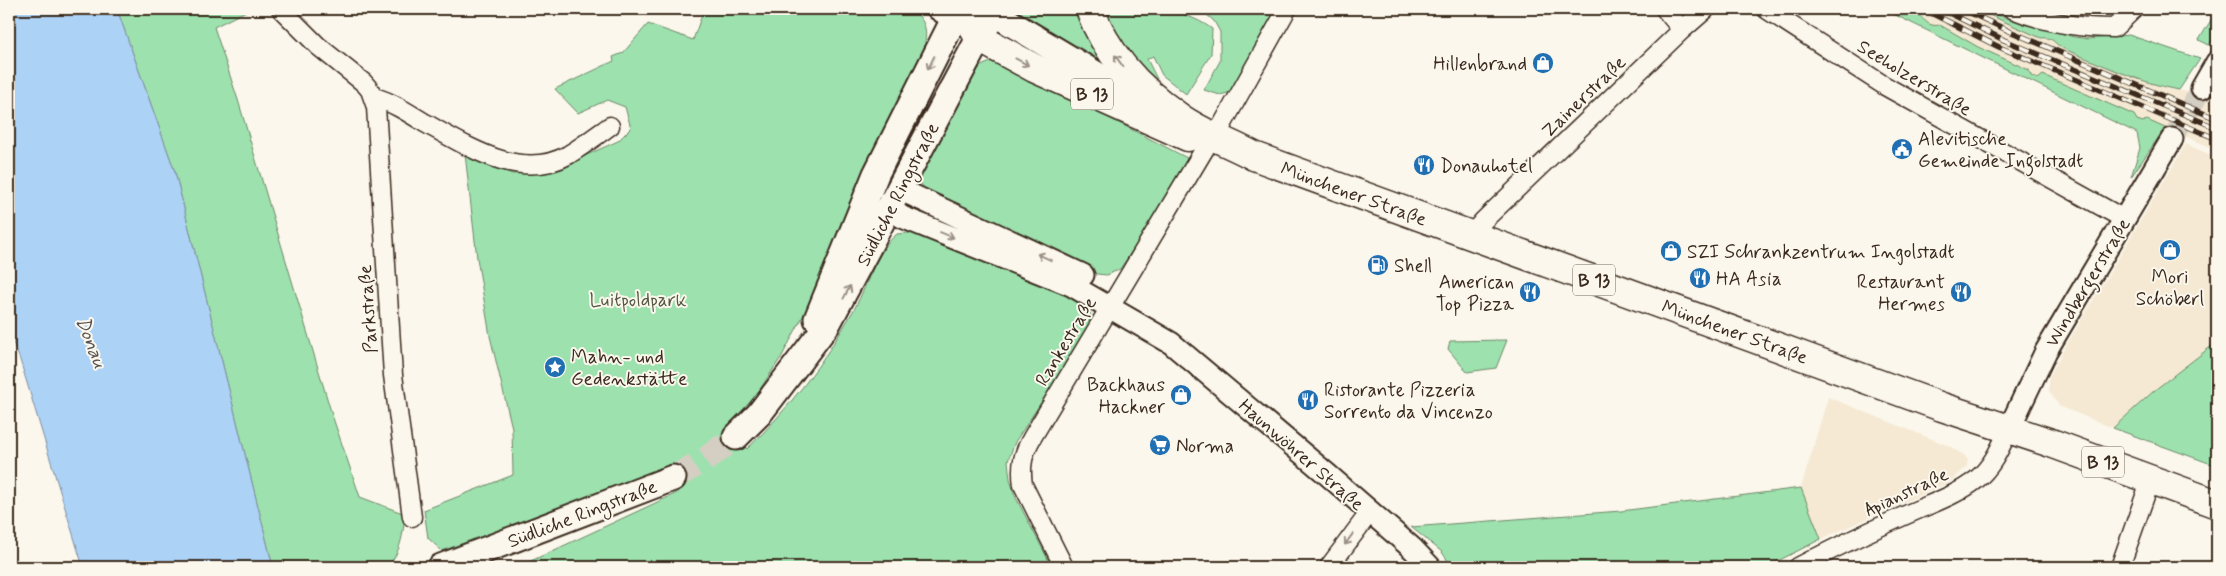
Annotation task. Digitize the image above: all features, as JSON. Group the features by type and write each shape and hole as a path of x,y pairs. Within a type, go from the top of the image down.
{"main road":[{"name":"B 13","path":"1090,9 1110,49 1124,68 1139,85 1180,118"},
{"name":"Münchener Straße","path":"972,11 1180,118 1211,140"},
{"path":"972,11 974,30 979,38"},
{"name":"Südliche Ringstraße","path":"736,437 758,414 827,325 876,234 889,196 972,11"},
{"name":"Münchener Straße","path":"979,38 1034,68 1211,140 1942,407 2009,428 2217,504"},
{"name":"Südliche Ringstraße","path":"789,375 814,324 860,214 889,196 979,38"},
{"name":"Südliche Ringstraße","path":"452,563 673,478"}],"street":[{"path":"281,9 318,46 364,83 374,97 392,104 477,151 502,161 543,164 567,155 610,126"},
{"name":"Rankestraße","path":"1064,567 1023,484 1022,458 1029,442 1211,140 1287,9"},
{"path":"1665,9 1682,30 1706,9"},
{"name":"Seeholzerstraße","path":"1766,9 1902,96 2124,219"},
{"path":"2012,9 2068,24 2114,28 2134,9"},
{"name":"Zainerstraße","path":"1471,235 1483,221 1682,30"},
{"path":"2202,88 2217,62"},
{"name":"Parkstraße","path":"374,97 378,117 383,232 393,375 412,517"},
{"name":"Windbergerstraße","path":"2009,428 2046,351 2172,139"},
{"name":"Haunwöhrer Straße","path":"889,196 1097,282 1114,301"},
{"name":"Haunwöhrer Straße","path":"889,196 1071,285 1114,301 1150,321 1172,343 1413,549 1430,567"},
{"name":"Apianstraße","path":"1798,567 1834,548 1959,490 1976,480 1999,452 2009,428"},
{"path":"2120,567 2151,479"},
{"path":"1329,567 1370,512"}],"shaded area":[{"path":"1910,9 1976,9 2041,38 2048,37 2054,40 2060,47 2165,88 2217,97 2217,150 2147,120 2143,122 2137,120 2134,115 2043,75 2038,79 2031,76 2029,70 1978,47 1940,25 1933,26 1926,23 1922,16"},
{"name":"Mori Schöberl","path":"2186,144 2217,158 2217,342 2156,389 2113,428 2059,406 2049,391 2049,377"},
{"path":"1828,397 1949,446 1964,455 1968,460 1967,466 1952,481 1821,539 1801,488"}],"green space":[{"path":"1901,8 1911,10 1931,25 1940,25 1978,47 2029,70 2031,76 2038,79 2043,75 2134,115 2137,120 2143,122 2147,120 2165,128 2131,177 2140,148 2137,133 1883,9"},
{"path":"117,9 250,9 214,27 238,100 332,415 360,497 405,514 398,550 386,567 273,567 175,172"},
{"name":"Luitpoldpark","path":"704,9 911,9 920,18 926,33 923,52 857,184 822,280 782,356 756,395 728,427 747,449 777,418 830,349 857,304 877,260 897,234 917,232 1024,270 1088,307 1091,315 1087,333 1015,442 1008,461 1010,479 1015,496 1052,567 518,567 679,492 668,467 442,551 428,538 424,510 513,475 512,428 490,336 477,258 465,154 512,174 551,171 618,141 631,128 625,107 607,100 578,113 555,89 614,61 613,57 623,53 648,24 693,40"},
{"path":"1007,9 1082,9 1117,75"},
{"path":"1100,9 1144,9 1173,12 1200,21 1212,29 1211,54 1186,94 1162,75 1153,56 1147,59 1157,79 1152,82 1132,64"},
{"path":"1200,9 1280,9 1235,91 1220,95 1204,90 1220,61 1220,32 1214,21"},
{"path":"1976,9 2074,37 2089,39 2129,35 2200,59 2179,90 2164,87 2106,67 2064,49 2051,39 2041,38"},
{"path":"2217,10 2217,31 2209,45 2199,40"},
{"path":"993,61 1000,62 1187,158 1188,164 1185,171 1120,269 1107,275 1097,274 924,189 920,182 921,172 973,75 981,66"},
{"path":"1507,340 1496,368 1467,372 1448,349 1450,341"},
{"path":"2217,342 2217,466 2113,428 2156,389"},
{"path":"1801,488 1821,539 1766,567 1452,567 1442,552 1411,527 1621,511"}],"water":[{"name":"Donau","path":"9,9 117,9 175,172 273,567 83,567 20,360 9,332"}],"tunnel":[{"path":"2172,139 2202,88"},
{"path":"673,478 706,459 736,437"}],"railway":[{"path":"1923,9 1999,47 2217,139"},
{"path":"1941,9 2004,40 2217,128"},
{"path":"1962,9 2217,119"}],"place":[{"name":"Hillenbrand","path":"1543,63"},
{"name":"Alevitische Gemeinde Ingolstadt","path":"1902,149"},
{"name":"Donauhotel","path":"1424,165"},
{"name":"Mori Schöberl","path":"2170,250"},
{"name":"SZI Schrankzentrum Ingolstadt","path":"1671,251"},
{"name":"Shell","path":"1378,265"},
{"name":"HA Asia","path":"1700,278"},
{"name":"American Top Pizza","path":"1530,292"},
{"name":"Restaurant Hermes","path":"1961,292"},
{"name":"Mahn- und Gedenkstätte","path":"555,367"},
{"name":"Backhaus Hackner","path":"1181,395"},
{"name":"Ristorante Pizzeria Sorrento da Vincenzo","path":"1308,400"},
{"name":"Norma","path":"1160,445"}]}
